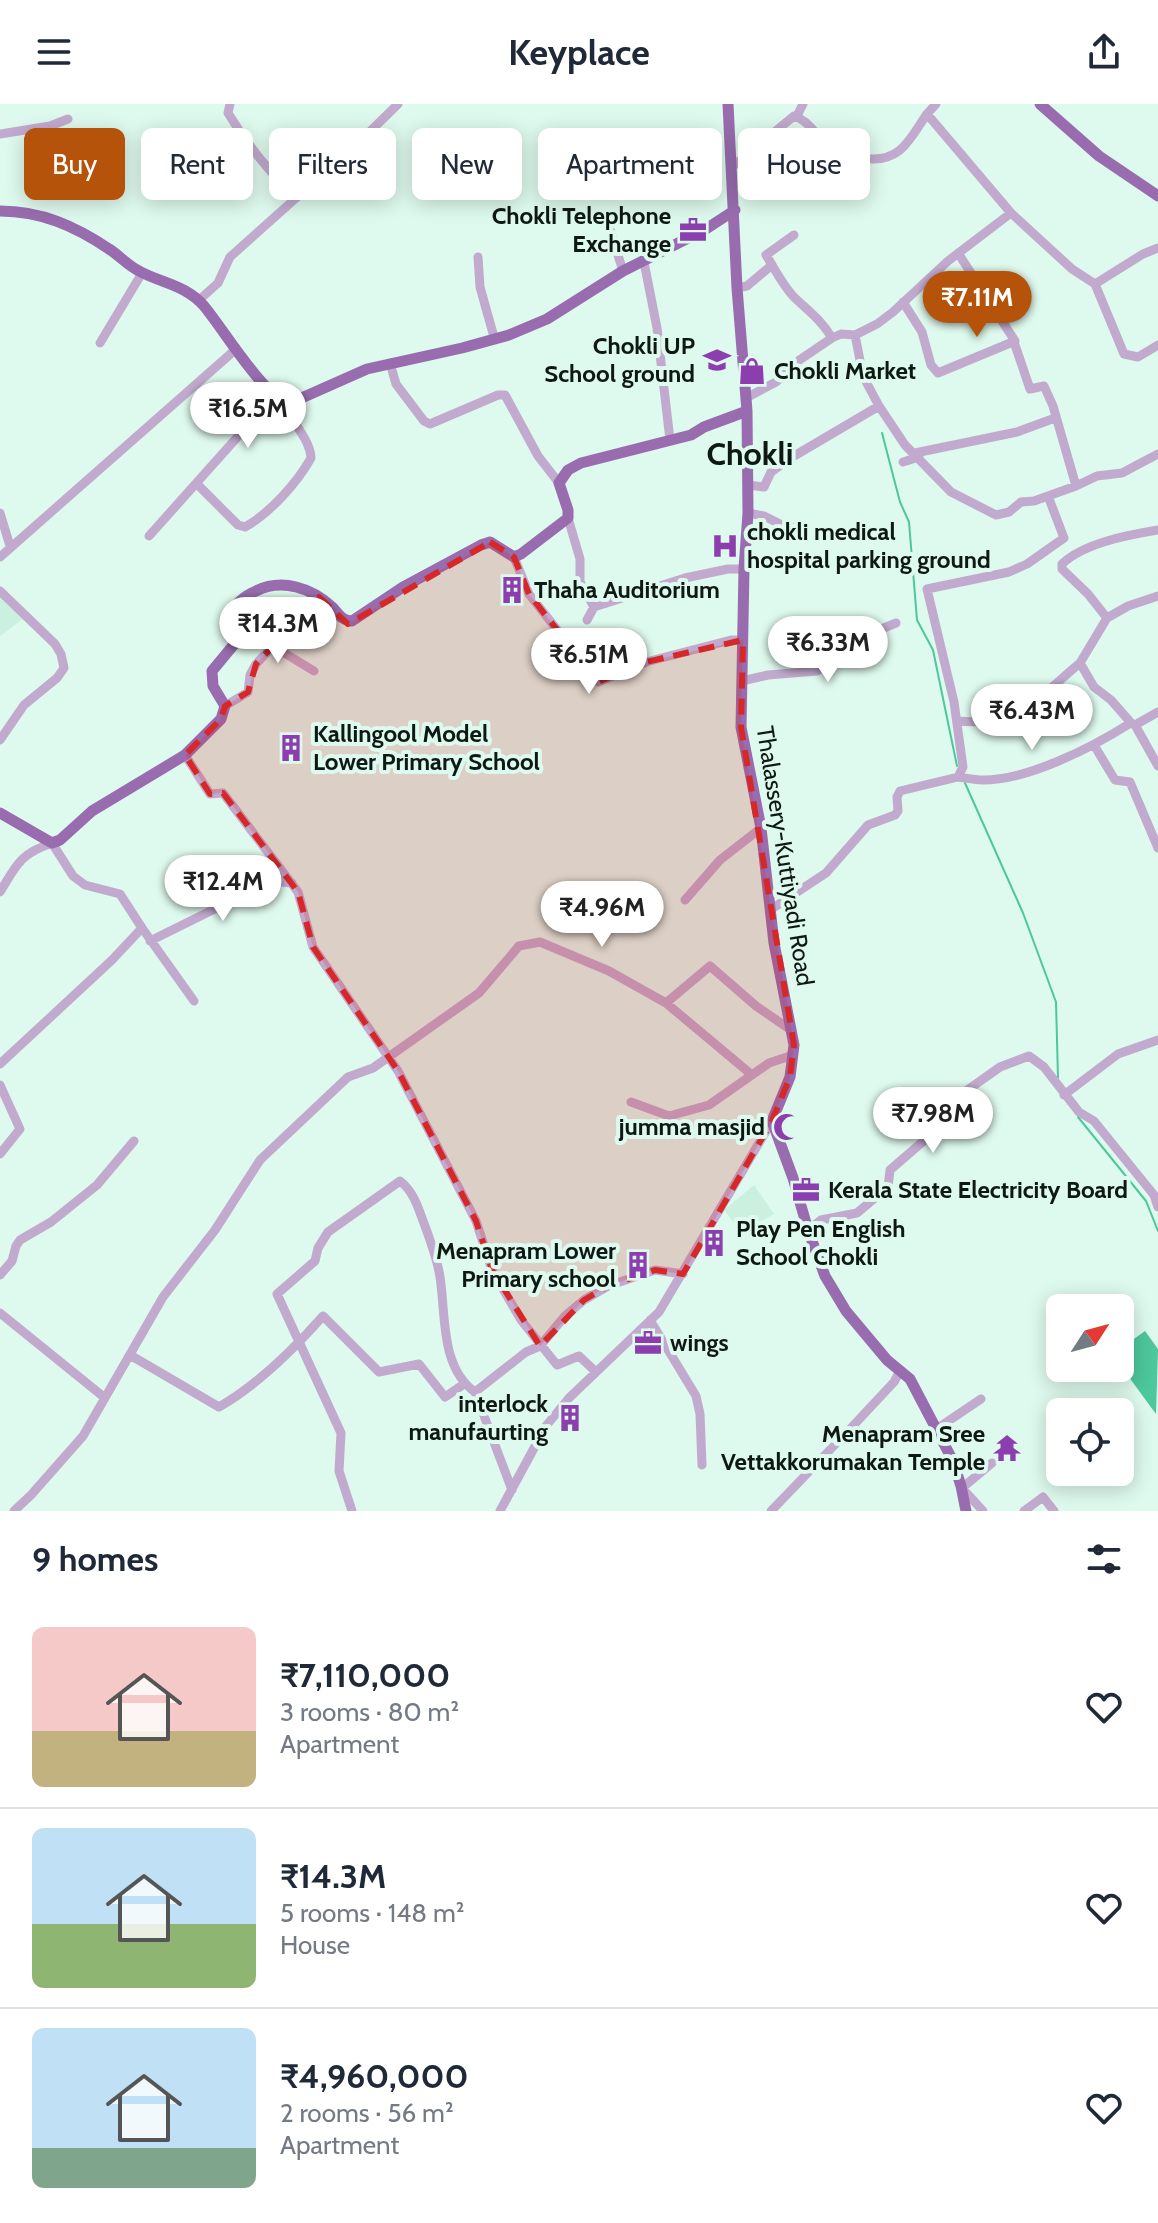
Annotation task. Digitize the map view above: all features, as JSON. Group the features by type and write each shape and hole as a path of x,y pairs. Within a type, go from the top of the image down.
{"main road":[{"name":"Thalassery-Kuttiyadi Road","path":"728,104 748,485 741,727 761,828 770,910 793,1055 790,1077 772,1121"},
{"path":"1040,104 1099,156 1158,196"},
{"path":"0,211 39,214 71,226 142,273 183,289 198,301 235,350 275,395 288,404 335,381 390,363 509,335 547,319 623,271 706,229 735,210"},
{"path":"0,813 52,843 60,840 92,811 185,755 221,719 225,706 213,686 212,671 241,636 232,615 235,608 254,591 271,584 285,584 319,597 345,621 352,621 403,587 481,545 490,542 514,557 568,518 559,483 568,470 581,463 691,435 746,405"},
{"path":"772,1121 825,1276 846,1311 887,1360 910,1379 953,1461 966,1511"}],"street":[{"path":"230,104 228,113 238,130 269,169"},
{"path":"374,128 398,104"},
{"path":"797,116 803,104"},
{"path":"797,116 827,143 846,153 871,160 900,150 936,104"},
{"path":"927,114 1011,213 1072,269 1095,284 1124,354 1138,357 1158,345"},
{"path":"732,167 791,117 797,116"},
{"path":"0,134 50,126 68,119"},
{"path":"198,301 218,283 230,257 294,200"},
{"path":"746,405 798,361 832,338 841,334 855,335 877,324 958,253 1011,213"},
{"path":"606,217 623,271"},
{"path":"794,235 766,255 794,298 817,316 832,338"},
{"path":"1095,284 1158,248"},
{"path":"958,253 1014,342 1030,389 1044,386 1076,486"},
{"path":"478,257 480,287 494,337"},
{"path":"644,262 657,328 670,440"},
{"path":"737,288 747,286 772,265"},
{"path":"100,343 142,273"},
{"path":"903,302 922,332 931,365 938,373 1014,342"},
{"path":"855,335 863,376 905,445 951,492 996,515 1009,512 1021,502 1048,496 1097,476 1122,473 1158,454"},
{"path":"0,557 235,350"},
{"path":"390,363 396,384 424,421 430,424 498,395 505,395 538,456 559,483"},
{"path":"149,536 275,395"},
{"path":"197,484 232,520 245,527 250,524 279,497 311,458 308,444 292,418 288,404"},
{"path":"748,485 764,487 771,472 789,459 879,406"},
{"path":"903,462 917,455 1017,432 1055,418"},
{"path":"1048,496 1071,555"},
{"path":"0,513 10,546"},
{"path":"748,513 806,530"},
{"path":"568,518 580,559 580,582 594,607"},
{"path":"234,533 250,524"},
{"path":"1107,618 1062,569 1062,564 1071,555 1112,539 1158,530"},
{"path":"958,777 963,767 957,721 927,589 1009,572 1064,538"},
{"path":"514,557 529,594 598,682 646,662 731,640 743,640"},
{"path":"587,620 594,607 685,578 728,569 744,569"},
{"path":"0,591 55,644 64,668 57,678 24,705 0,740"},
{"path":"957,721 982,723 1016,716 1044,697 1080,663 1107,618 1128,606 1158,596"},
{"path":"225,706 248,692 250,675 319,597"},
{"path":"742,681 768,675 817,671 879,630 896,623"},
{"path":"241,636 253,634 314,671"},
{"path":"1080,663 1094,687 1111,700 1132,724 1158,766"},
{"path":"770,910 826,873 868,825 895,815 900,791 958,777 983,780 1005,777 1066,758 1158,712"},
{"path":"1094,745 1115,780 1130,782 1158,848"},
{"path":"185,755 210,794 223,793 298,892 313,947 398,1071 476,1221 492,1270 540,1346 557,1365 579,1356 596,1372"},
{"path":"685,900 720,860 761,828"},
{"path":"0,892 17,864 30,850 52,843 73,876 85,885 120,894 194,1001"},
{"path":"150,941 271,881 292,883"},
{"path":"0,1064 142,928"},
{"path":"14,1511 83,1436 163,1297 215,1230 260,1160 348,1077 373,1068 479,993 519,946 540,942 609,971 666,1003 752,1075"},
{"path":"666,1003 710,966 756,1006 791,1030"},
{"path":"1063,1094 1118,1054 1158,1040"},
{"path":"631,1102 669,1116 709,1105 769,1063 793,1055"},
{"path":"808,1230 821,1220 857,1213 888,1187 890,1170 934,1132 935,1113 1000,1067 1029,1056 1044,1067 1079,1112 1094,1121 1154,1195 1158,1207"},
{"path":"0,1085 20,1129 0,1154"},
{"path":"500,1511 546,1426 596,1372 659,1312 772,1121"},
{"path":"0,1275 12,1261 20,1240 51,1222 97,1185 134,1141"},
{"path":"352,1511 339,1471 341,1433 277,1294 315,1261 318,1248 328,1232 400,1181 408,1187 420,1210 433,1248 440,1278 443,1327 464,1384 475,1392 512,1490"},
{"path":"475,1392 526,1352 540,1346 574,1308 608,1286 655,1270 683,1274"},
{"path":"0,1313 105,1398"},
{"path":"130,1355 219,1407 240,1395 299,1343 323,1316 379,1372 419,1364 445,1397 464,1384"},
{"path":"650,1320 696,1396 700,1414 702,1465"},
{"path":"771,1511 894,1382 900,1371"},
{"path":"935,1430 981,1399"},
{"path":"983,1511 962,1488 992,1463"},
{"path":"1024,1511 1043,1497 1054,1511"}],"highlighted area":[{"path":"490,542 514,557 529,594 598,682 646,662 743,640 741,727 794,1045 790,1077 772,1121 683,1274 655,1270 608,1286 584,1300 540,1346 492,1270 476,1221 398,1071 313,947 298,892 223,793 210,794 185,755 221,719 225,706 248,692 256,664 319,597 348,624"}],"shaded area":[{"path":"0,594 23,619 0,636"},
{"path":"754,1185 774,1214 741,1232 724,1210"},
{"path":"1145,1331 1158,1349 1156,1414 1132,1382 1134,1339"}],"waterway":[{"path":"882,433 900,502 909,522 917,620 933,650 957,766"},
{"path":"965,783 1023,913 1056,1002 1058,1078"},
{"path":"1078,1117 1146,1201 1158,1231"}],"place":[{"name":"Chokli Telephone Exchange","path":"693,230"},
{"name":"Chokli UP School ground","path":"717,360"},
{"name":"Chokli Market","path":"752,371"},
{"name":"chokli medical hospital parking ground","path":"725,546"},
{"name":"Thaha Auditorium","path":"512,590"},
{"name":"Kallingool Model Lower Primary School","path":"291,748"},
{"name":"jumma masjid","path":"787,1127"},
{"name":"Kerala State Electricity Board","path":"806,1190"},
{"name":"Play Pen English School Chokli","path":"714,1243"},
{"name":"Menapram Lower Primary school","path":"638,1265"},
{"name":"wings","path":"648,1343"},
{"name":"interlock manufaurting","path":"570,1418"},
{"name":"Menapram Sree Vettakkorumakan Temple","path":"1007,1448"}],"district":[{"name":"Chokli","path":"750,454"}]}
